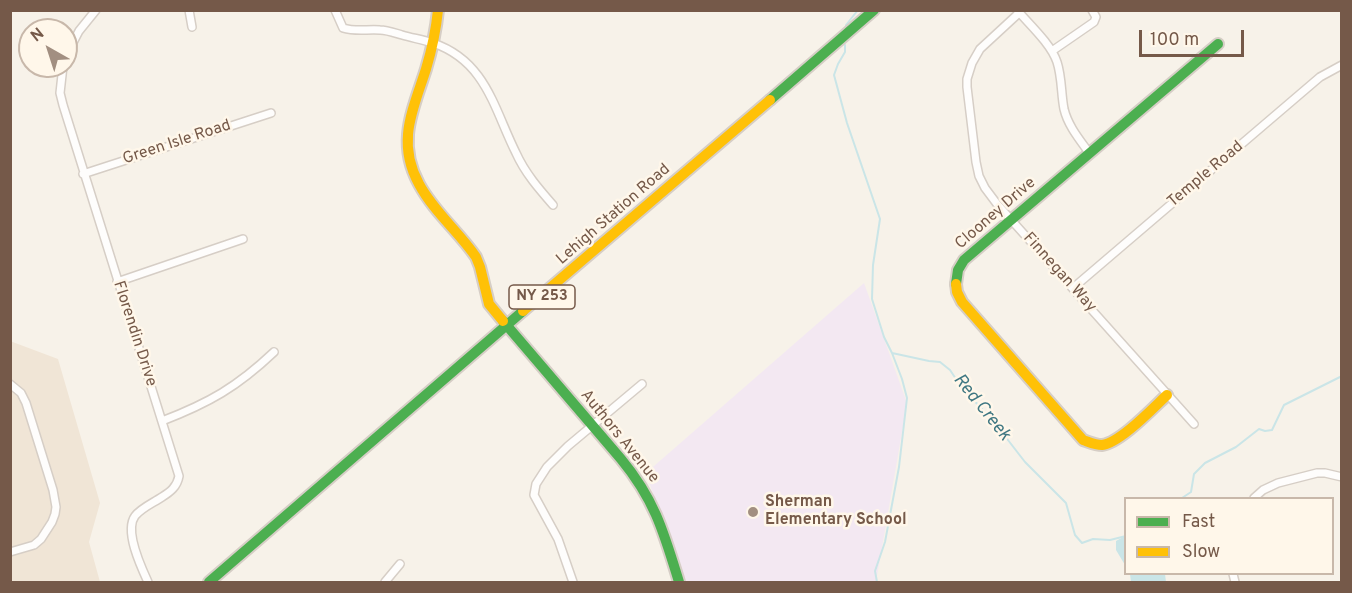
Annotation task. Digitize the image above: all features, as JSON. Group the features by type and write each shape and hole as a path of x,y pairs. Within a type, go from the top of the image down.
{"street":[{"path":"78,33 96,10"},
{"path":"189,10 192,27"},
{"path":"335,10 343,28 381,30 433,43 457,54 475,70 488,92 522,165 535,185 553,205"},
{"name":"Authors Avenue","path":"438,10 433,43 410,121 407,143 410,163 418,183 477,259 483,273 485,294 489,304 635,476 653,506 679,582"},
{"name":"Lehigh Station Road","path":"209,582 874,10"},
{"path":"1052,51 1094,22 1096,17 1092,10"},
{"path":"1018,12 1052,51 1058,63 1064,110 1077,136 1090,154"},
{"name":"Finnegan Way","path":"1018,12 980,49 967,79 979,176 991,196 1194,424"},
{"name":"Clooney Drive","path":"1167,395 1110,443 1098,445 1083,440 962,302 956,291 956,274 961,264 1011,219 1218,44"},
{"name":"Temple Road","path":"1073,288 1320,77 1341,65"},
{"name":"Florendin Drive","path":"62,78 60,93 83,174 178,469 178,481 174,487 138,513 133,520 132,538 148,582"},
{"name":"Green Isle Road","path":"83,174 271,113"},
{"path":"117,282 243,239"},
{"path":"162,421 221,394 251,373 273,352"},
{"path":"10,384 21,393 26,403 53,490 56,507 52,522 41,539 34,544 10,552"},
{"path":"573,582 558,539 537,502 534,490 539,477 568,446 642,384"},
{"path":"1255,497 1270,485 1288,480 1325,472 1341,477"},
{"path":"385,582 400,564"}],"shaded area":[{"path":"864,283 907,403 876,582 683,582 646,473"},
{"path":"10,341 58,359 100,503 89,542 100,582 11,582"}],"water":[{"path":"1124,537 1124,563 1116,550 1116,541"},
{"path":"1130,575 1165,575 1166,582 1131,582"}],"waterway":[{"name":"Red Creek","path":"846,28 858,10"},
{"name":"Red Creek","path":"845,45 845,52 834,75 847,123 880,219 873,265 872,299 884,337 892,353 940,362 950,370 1025,462 1066,503 1075,535 1082,543 1093,539 1110,540 1124,536"},
{"path":"877,582 875,571 885,542 899,467 907,398 892,353"},
{"name":"Red Creek","path":"1184,497 1191,492 1194,474 1205,463 1236,447 1259,429 1272,430 1284,405 1342,376"}],"traffic: fast":[{"path":"770,100 874,10"},
{"path":"956,284 958,270 964,260 1218,44"},
{"path":"209,582 523,311"},
{"path":"503,321 633,474 657,518 679,582"}],"traffic: slow":[{"path":"438,10 430,54 409,126 408,140 412,169 425,194 476,257 489,304 503,321"},
{"path":"523,311 770,100"},
{"path":"956,284 962,302 1083,440 1099,445 1109,443 1136,424 1167,395"}],"place":[{"name":"Sherman Elementary School","path":"753,512"}]}
